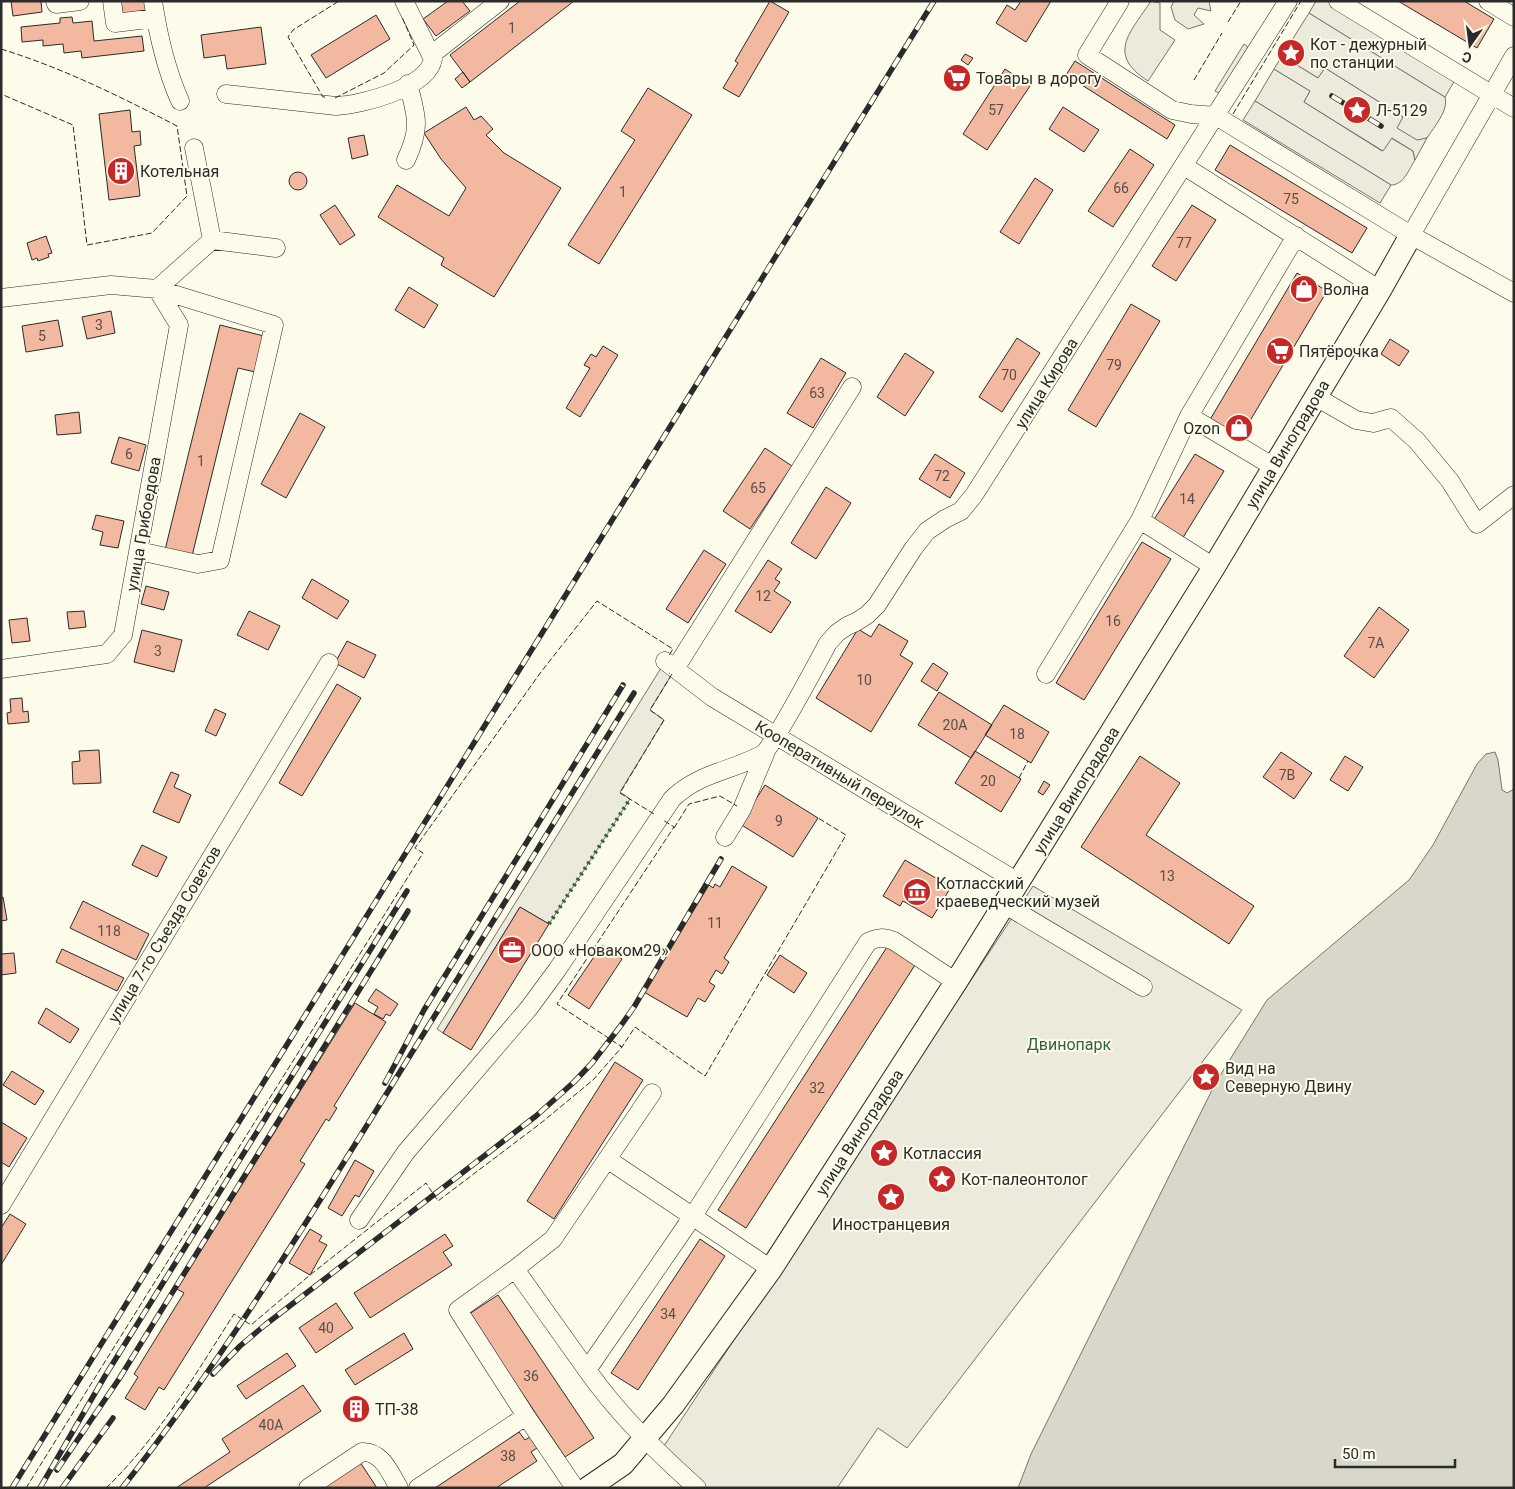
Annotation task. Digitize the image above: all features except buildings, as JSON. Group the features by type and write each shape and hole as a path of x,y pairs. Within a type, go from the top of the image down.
{"main road":[{"name":"улица Виноградова","path":"588,1488 623,1464 645,1438 673,1404 771,1269 956,982 1214,567 1411,235"}],"street":[{"path":"55,1 56,4 80,1"},
{"path":"112,1 115,23 155,10 168,69 180,101"},
{"path":"226,94 320,105 349,105 376,99 408,84 429,68 432,59 404,1"},
{"path":"431,55 500,1"},
{"path":"1120,1 1087,55 1172,110 1216,116 1411,235 1514,293"},
{"name":"улица Кирова","path":"725,837 742,809 765,754 828,643 846,626 867,615 877,605 913,549 927,531 945,518 961,511 974,495 1288,1"},
{"path":"1338,1 1514,108"},
{"path":"1488,1 1514,17"},
{"name":"улица Виноградова","path":"1411,235 1514,56"},
{"path":"406,160 414,143 417,127 415,108 408,84"},
{"path":"194,148 212,240"},
{"path":"1184,166 1380,290"},
{"path":"1046,674 1140,520 1189,416 1296,236"},
{"path":"157,288 212,240 276,248"},
{"path":"1,298 111,285 157,288 274,325 220,560 198,564 139,551"},
{"name":"улица Грибоедова","path":"1,669 107,654 123,634 179,324 157,288"},
{"name":"Кооперативный переулок","path":"852,387 670,665 712,697 1018,882"},
{"path":"1316,397 1356,420 1373,423 1391,418 1418,441 1450,481 1477,524 1514,495"},
{"path":"1189,416 1274,467"},
{"path":"1140,520 1214,567"},
{"name":"улица 7-го Съезда Советов","path":"1,1205 329,663"},
{"path":"359,1220 406,1152 530,1008 581,937 658,817 672,800 682,789 697,781 765,754"},
{"path":"1004,904 1143,987"},
{"path":"587,1370 693,1216 868,942 885,937 894,941 956,982"},
{"path":"575,1488 458,1310 553,1239 652,1094"},
{"path":"608,1159 771,1269"},
{"path":"514,1269 602,1391 645,1438 697,1488"},
{"path":"418,1488 526,1416"},
{"path":"308,1488 362,1452 369,1452 380,1457 399,1488"}],"green space":[{"path":"1151,1 1160,3 1160,30 1175,40 1148,81 1135,71 1128,62 1125,52 1130,33"},
{"path":"1174,1 1209,1 1211,11 1198,8 1194,15 1204,24 1188,29 1175,20 1171,7"},
{"path":"1309,13 1445,97 1446,102 1443,113 1427,138 1417,141 1396,128 1403,117 1325,68 1318,78 1282,56"},
{"path":"1244,44 1248,47 1220,94 1215,91"},
{"path":"1274,69 1310,91 1304,102 1382,151 1391,138 1413,151 1415,160 1403,179 1391,185 1255,101"},
{"path":"661,668 672,674 650,710 664,720 620,792 630,799 549,924 520,907 443,1033 437,1029"},
{"name":"Двинопарк","path":"1033,886 1242,1010 907,1448 878,1428 837,1488 707,1488 662,1449"}],"shaded area":[{"path":"1316,1 1327,1 1455,80 1445,97 1309,13"},
{"path":"1282,56 1318,78 1325,68 1403,117 1397,128 1417,140 1427,138 1415,160 1413,151 1392,138 1383,151 1304,102 1310,91 1274,69"},
{"path":"1255,101 1391,185 1380,203 1243,120"},
{"path":"1495,752 1498,760 1502,790 1507,793 1514,789 1514,1488 1018,1488 1031,1454 1216,1082 1267,1000 1409,880 1433,845 1477,764 1486,754"}],"railway":[{"path":"12,1488 934,1"},
{"path":"1332,96 1381,126"},
{"path":"385,1083 424,1010 623,685"},
{"path":"122,1488 192,1395 289,1249 634,693"},
{"path":"213,1374 240,1346 265,1325 536,1116 574,1082 592,1063 634,1007 721,859"},
{"path":"40,1488 105,1376 407,891"},
{"path":"57,1470 119,1379 408,911"},
{"path":"62,1488 113,1418"}],"hedge":[{"path":"549,924 630,799"}],"fence":[{"path":"325,97 323,97 288,37 293,30 339,1"},
{"path":"1228,22 1241,1"},
{"path":"1233,114 1301,1"},
{"path":"335,98 384,73 414,45 402,17"},
{"path":"1194,80 1222,33"},
{"path":"1,49 69,74 177,126 187,196 152,233 87,245 73,125 1,94"},
{"path":"26,1488 423,853 415,848 541,672 597,601 673,649 668,657"},
{"path":"654,814 620,793 664,720 650,710 672,674 669,673"},
{"path":"1019,778 1028,761"},
{"path":"674,828 689,804 720,796 737,806"},
{"path":"620,1046 622,1047 635,1027 705,1076 846,835 818,818"},
{"path":"106,1488 125,1469 159,1427 234,1314 251,1325 310,1275 426,1183 438,1201 541,1123 593,1080 622,1047 557,1004 674,827 663,820"}],"place":[{"name":"Кот - дежурный по станции","path":"1291,53"},
{"name":"Товары в дорогу","path":"957,78"},
{"name":"Л-5129","path":"1357,110"},
{"name":"Котельная","path":"121,171"},
{"name":"Волна","path":"1304,289"},
{"name":"Пятёрочка","path":"1280,351"},
{"name":"Ozon","path":"1239,428"},
{"name":"Котласский краеведческий музей","path":"917,892"},
{"name":"ООО «Новаком29»","path":"512,950"},
{"name":"Вид на Северную Двину","path":"1206,1077"},
{"name":"Котлассия","path":"884,1153"},
{"name":"Кот-палеонтолог","path":"942,1179"},
{"name":"Иностранцевия","path":"891,1197"},
{"name":"ТП-38","path":"356,1409"}]}
